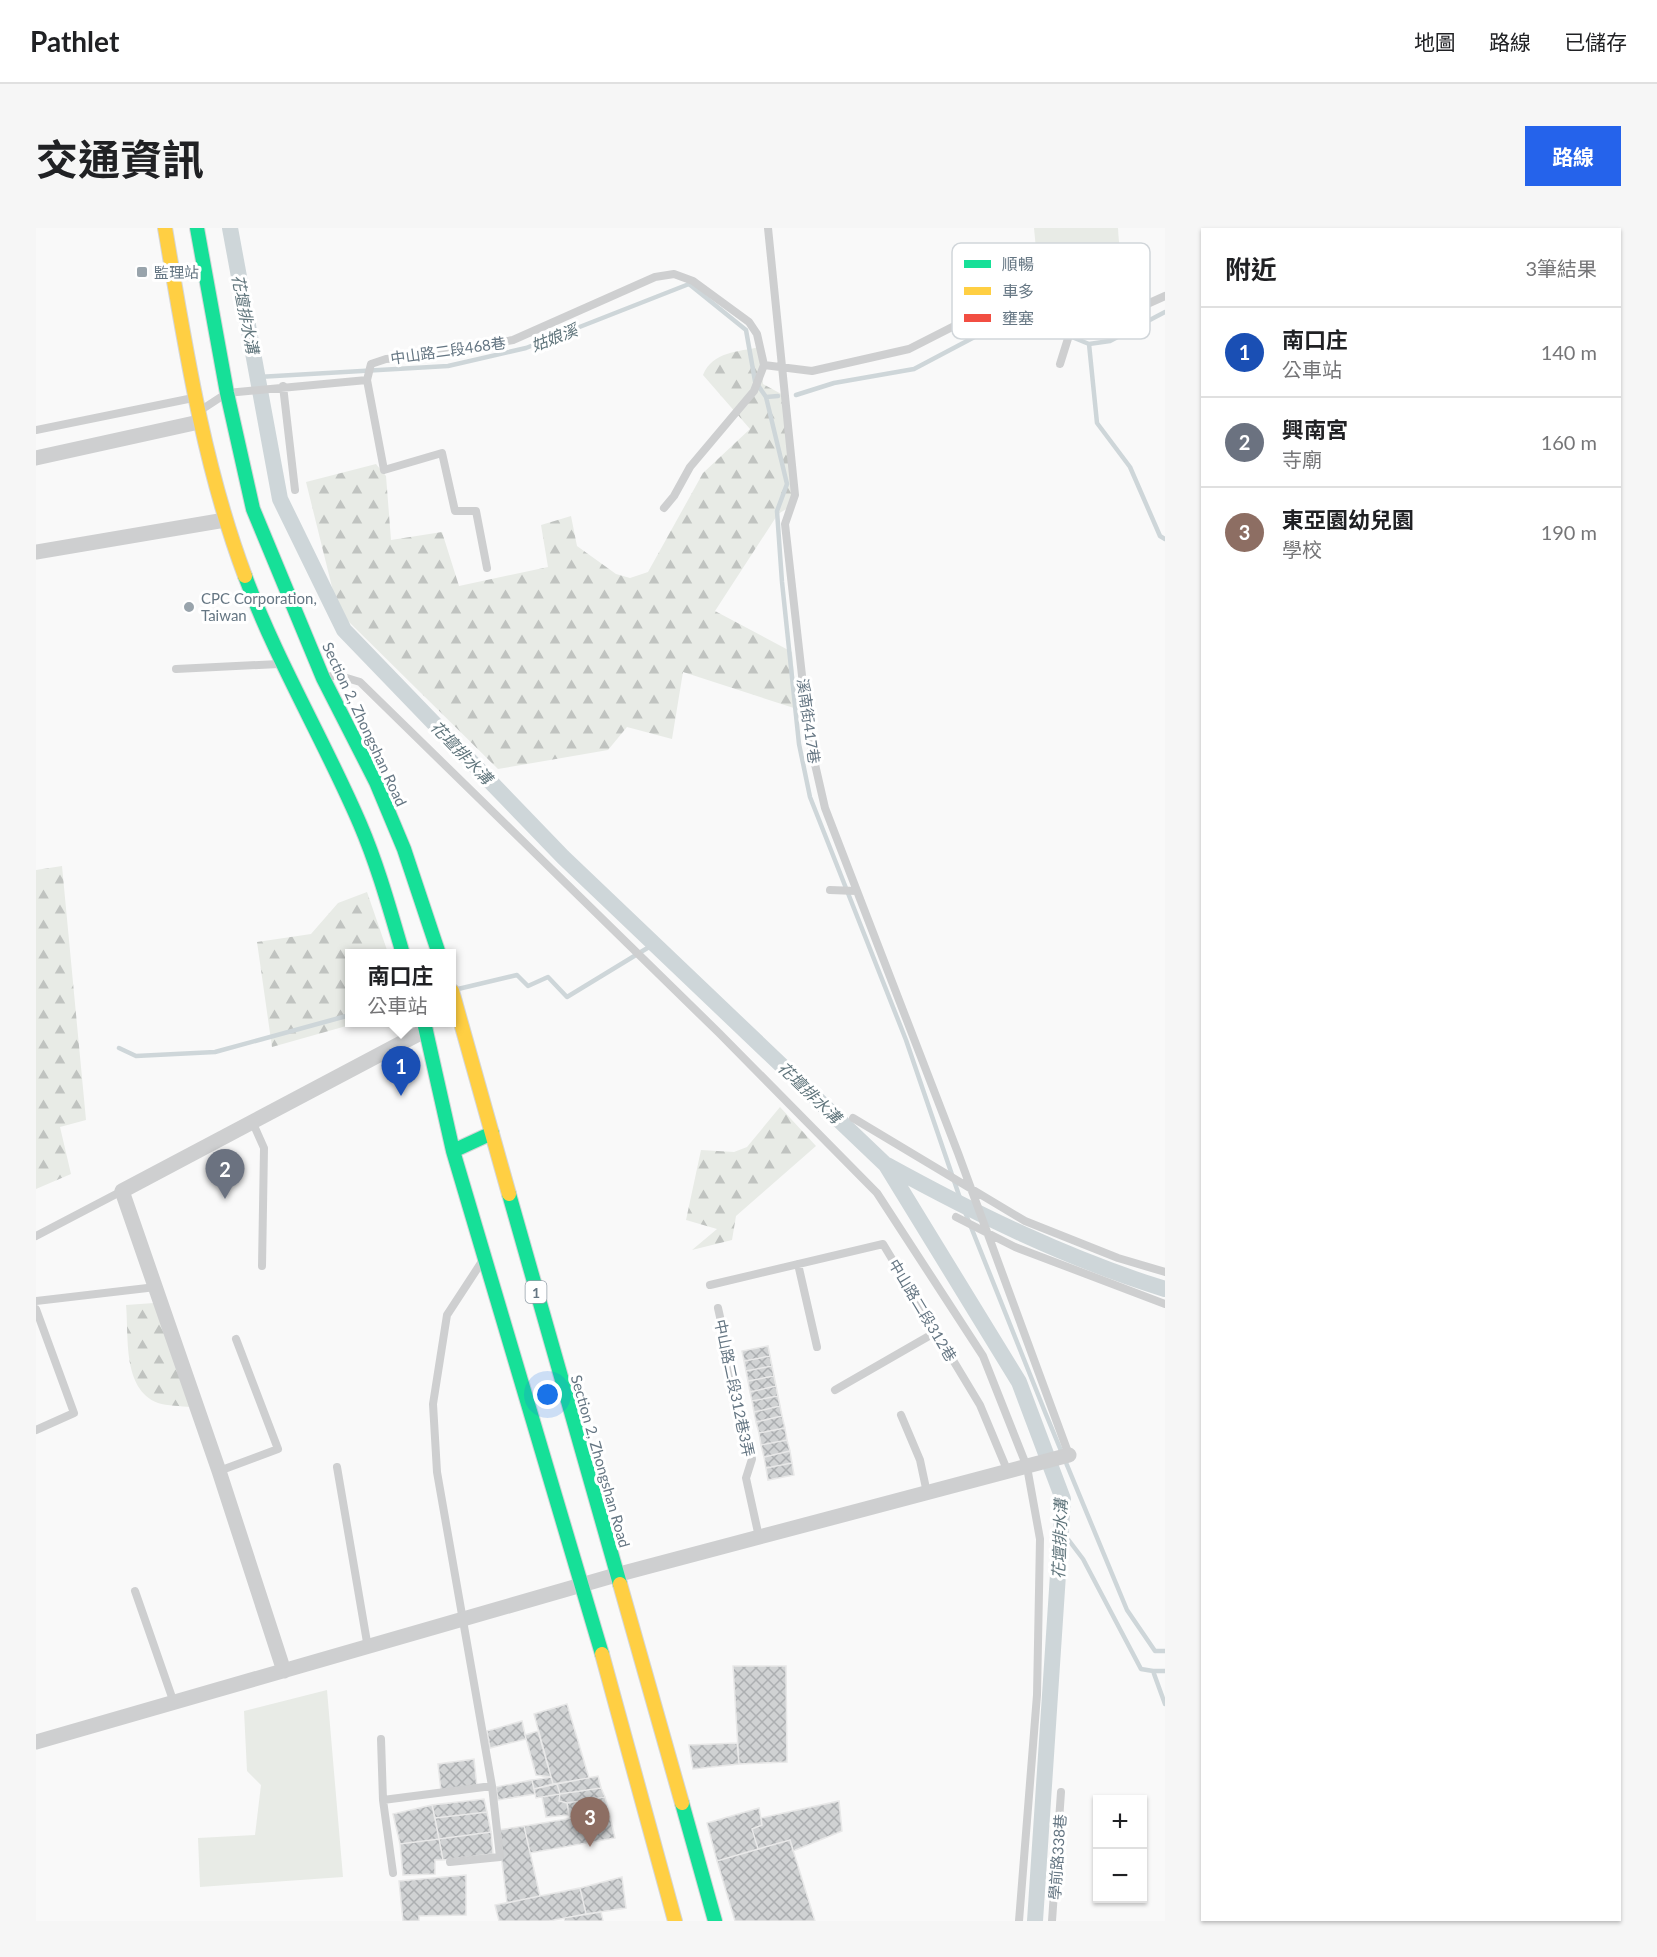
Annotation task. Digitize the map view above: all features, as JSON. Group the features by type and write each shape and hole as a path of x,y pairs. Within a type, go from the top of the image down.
{"main road":[{"path":"165,228 194,398 225,520 256,603 361,826 376,865 401,949"},
{"name":"Section 2, Zhongshan Road","path":"197,228 227,393 253,509 323,678 376,782 404,849 437,949"},
{"name":"Section 2, Zhongshan Road","path":"456,1003 715,1921"},
{"path":"425,1027 453,1152 583,1584 675,1921"},
{"path":"453,1152 492,1133"}],"street":[{"path":"36,458 198,417"},
{"path":"36,552 225,520"},
{"path":"284,1671 219,1471 122,1191 423,1027"},
{"path":"36,1742 463,1621 583,1584 1069,1455"}],"lane":[{"name":"溪南街417巷","path":"768,228 795,495 785,524 809,738 825,808 1069,1455"},
{"name":"中山路二段468巷","path":"367,380 371,363 386,359 428,356 513,340 655,277 674,274 693,281 749,322 757,334 764,364"},
{"path":"1150,303 1165,296"},
{"path":"663,508 674,496 690,466 754,391 764,364 812,371 909,349 952,327"},
{"path":"1060,364 1068,339"},
{"path":"198,417 227,393 367,380 384,470 442,453 455,511 476,511 487,568"},
{"path":"283,386 295,490"},
{"path":"36,430 194,398"},
{"path":"176,669 285,664"},
{"path":"323,678 337,675 360,682 719,1033 877,1193 983,1356 1027,1467 1040,1539 1036,1695 1019,1921"},
{"path":"830,890 856,891"},
{"path":"853,1119 1025,1221 1118,1258 1165,1272"},
{"path":"252,1121 264,1148 262,1266"},
{"path":"36,1236 122,1191"},
{"path":"956,1217 1015,1247 1165,1304"},
{"name":"中山路二段312巷","path":"710,1285 884,1244 980,1405 1008,1472"},
{"path":"450,1862 500,1857 492,1786 437,1472 433,1404 447,1315 485,1257"},
{"path":"798,1264 817,1347"},
{"path":"36,1300 156,1287"},
{"name":"中山路二段312巷3弄","path":"718,1308 752,1459 746,1478 759,1538"},
{"path":"36,1309 74,1413 36,1430"},
{"path":"835,1390 936,1332"},
{"path":"219,1471 278,1449 236,1339"},
{"path":"901,1415 920,1460 927,1493"},
{"path":"337,1467 368,1648"},
{"path":"135,1591 174,1703"},
{"path":"381,1739 383,1800 393,1873"},
{"path":"383,1800 492,1786"},
{"name":"學前路338巷","path":"1053,1921 1061,1792"}],"green space":[{"path":"1034,228 1118,228 1119,243 1035,243"},
{"path":"760,347 763,384 785,396 793,505 778,514 715,611 792,652 797,709 683,672 672,739 627,727 608,750 498,769 348,621 333,591 306,482 376,464 386,476 391,540 442,532 459,586 548,567 541,525 571,516 577,546 616,574 630,578 648,572 703,473 750,429 703,375 707,367 727,354"},
{"path":"62,866 86,1120 60,1127 71,1174 36,1189 36,870"},
{"path":"367,892 387,949 345,949 345,1026 272,1047 257,942 311,934 338,903"},
{"path":"780,1107 816,1146 736,1216 732,1240 692,1250 717,1229 686,1220 701,1150 734,1152 747,1147"},
{"path":"154,1303 191,1407 158,1403 146,1396 138,1386 133,1374 128,1346 126,1305"},
{"path":"327,1690 343,1877 200,1887 198,1838 255,1835 261,1785 247,1771 244,1711"}],"building":[{"path":"768,1346 770,1356 744,1361 742,1351"},
{"path":"770,1356 772,1366 746,1371 744,1361"},
{"path":"772,1366 774,1376 748,1381 746,1371"},
{"path":"774,1376 776,1386 750,1392 748,1381"},
{"path":"776,1386 778,1396 752,1401 750,1392"},
{"path":"778,1396 780,1406 754,1412 752,1401"},
{"path":"780,1406 782,1416 756,1422 754,1412"},
{"path":"782,1416 785,1428 759,1433 756,1422"},
{"path":"785,1428 787,1440 761,1445 759,1433"},
{"path":"787,1440 790,1451 764,1457 761,1445"},
{"path":"790,1451 792,1463 766,1468 764,1457"},
{"path":"792,1463 794,1475 768,1480 766,1468"},
{"path":"733,1666 786,1666 787,1762 739,1764"},
{"path":"567,1704 589,1778 553,1784 534,1714"},
{"path":"522,1721 526,1739 490,1748 487,1731"},
{"path":"538,1731 551,1777 536,1775 525,1735"},
{"path":"737,1743 739,1764 693,1769 689,1745"},
{"path":"474,1759 477,1787 441,1791 438,1764"},
{"path":"598,1776 601,1788 560,1794 557,1784"},
{"path":"551,1777 553,1784 534,1789 532,1780"},
{"path":"532,1780 535,1794 498,1800 496,1787"},
{"path":"557,1784 560,1794 536,1798 534,1789"},
{"path":"601,1788 605,1797 567,1803 559,1801 560,1794"},
{"path":"560,1794 559,1801 567,1803 569,1815 546,1817 542,1797"},
{"path":"605,1797 609,1812 570,1818 567,1803"},
{"path":"484,1799 487,1812 435,1818 432,1805"},
{"path":"839,1801 842,1831 793,1851 790,1840 758,1849 752,1829 762,1825 761,1818"},
{"path":"432,1805 439,1839 400,1844 393,1814"},
{"path":"759,1808 762,1825 752,1829 758,1849 717,1861 707,1823"},
{"path":"487,1812 491,1832 439,1839 435,1818"},
{"path":"609,1812 615,1838 530,1853 524,1826"},
{"path":"524,1826 540,1896 507,1903 498,1830"},
{"path":"491,1832 493,1854 443,1860 439,1839"},
{"path":"439,1839 443,1860 435,1860 435,1874 403,1875 400,1844"},
{"path":"790,1840 815,1921 735,1921 717,1861"},
{"path":"466,1875 466,1915 419,1916 419,1921 403,1921 399,1881"},
{"path":"622,1877 626,1908 586,1914 580,1888"},
{"path":"580,1888 586,1914 549,1921 499,1921 495,1905"},
{"path":"601,1912 603,1921 565,1921 564,1918"}],"waterway":[{"name":"花壇排水溝","path":"230,228 280,499 344,630 563,857 886,1165 1019,1382 1063,1499 1035,1921"},
{"name":"姑娘溪","path":"258,377 448,366 526,348 689,284 746,330 755,381 766,397 778,396"},
{"name":"姑娘溪","path":"1150,320 1165,312"},
{"name":"姑娘溪","path":"796,395 834,383 914,369 971,339"},
{"name":"姑娘溪","path":"1077,339 1089,344 1114,339"},
{"path":"1089,344 1097,423 1130,467 1160,536 1165,539"},
{"path":"766,397 787,484 777,511 782,582 799,744 810,797 906,1040 963,1207 1127,1610 1155,1651 1165,1651"},
{"path":"458,989 517,975 528,986 548,977 567,997 654,944"},
{"path":"119,1048 136,1056 215,1052 345,1016"},
{"name":"花壇排水溝","path":"887,1165 954,1201 1058,1250 1165,1289"},
{"path":"1061,1530 1083,1559 1141,1669 1153,1671 1165,1704"},
{"path":"1153,1671 1165,1671"}],"traffic: fast":[{"path":"197,228 227,393 253,509 323,678 376,782 404,849 437,949"},
{"path":"245,576 271,639 360,824 378,872 401,949"},
{"path":"425,1027 453,1151 602,1654"},
{"path":"453,1151 492,1133"},
{"path":"509,1194 620,1584"},
{"path":"682,1803 715,1921"}],"traffic: slow":[{"path":"165,228 188,360 207,448 230,534 245,576"},
{"path":"456,1005 509,1194"},
{"path":"620,1584 682,1803"},
{"path":"602,1654 675,1921"}],"place":[{"name":"監理站","path":"142,272"},
{"name":"CPC Corporation, Taiwan","path":"189,607"},
{"name":"南口庄","path":"401,1096"},
{"name":"興南宮","path":"225,1199"},
{"name":"東亞園幼兒園","path":"590,1847"}]}
